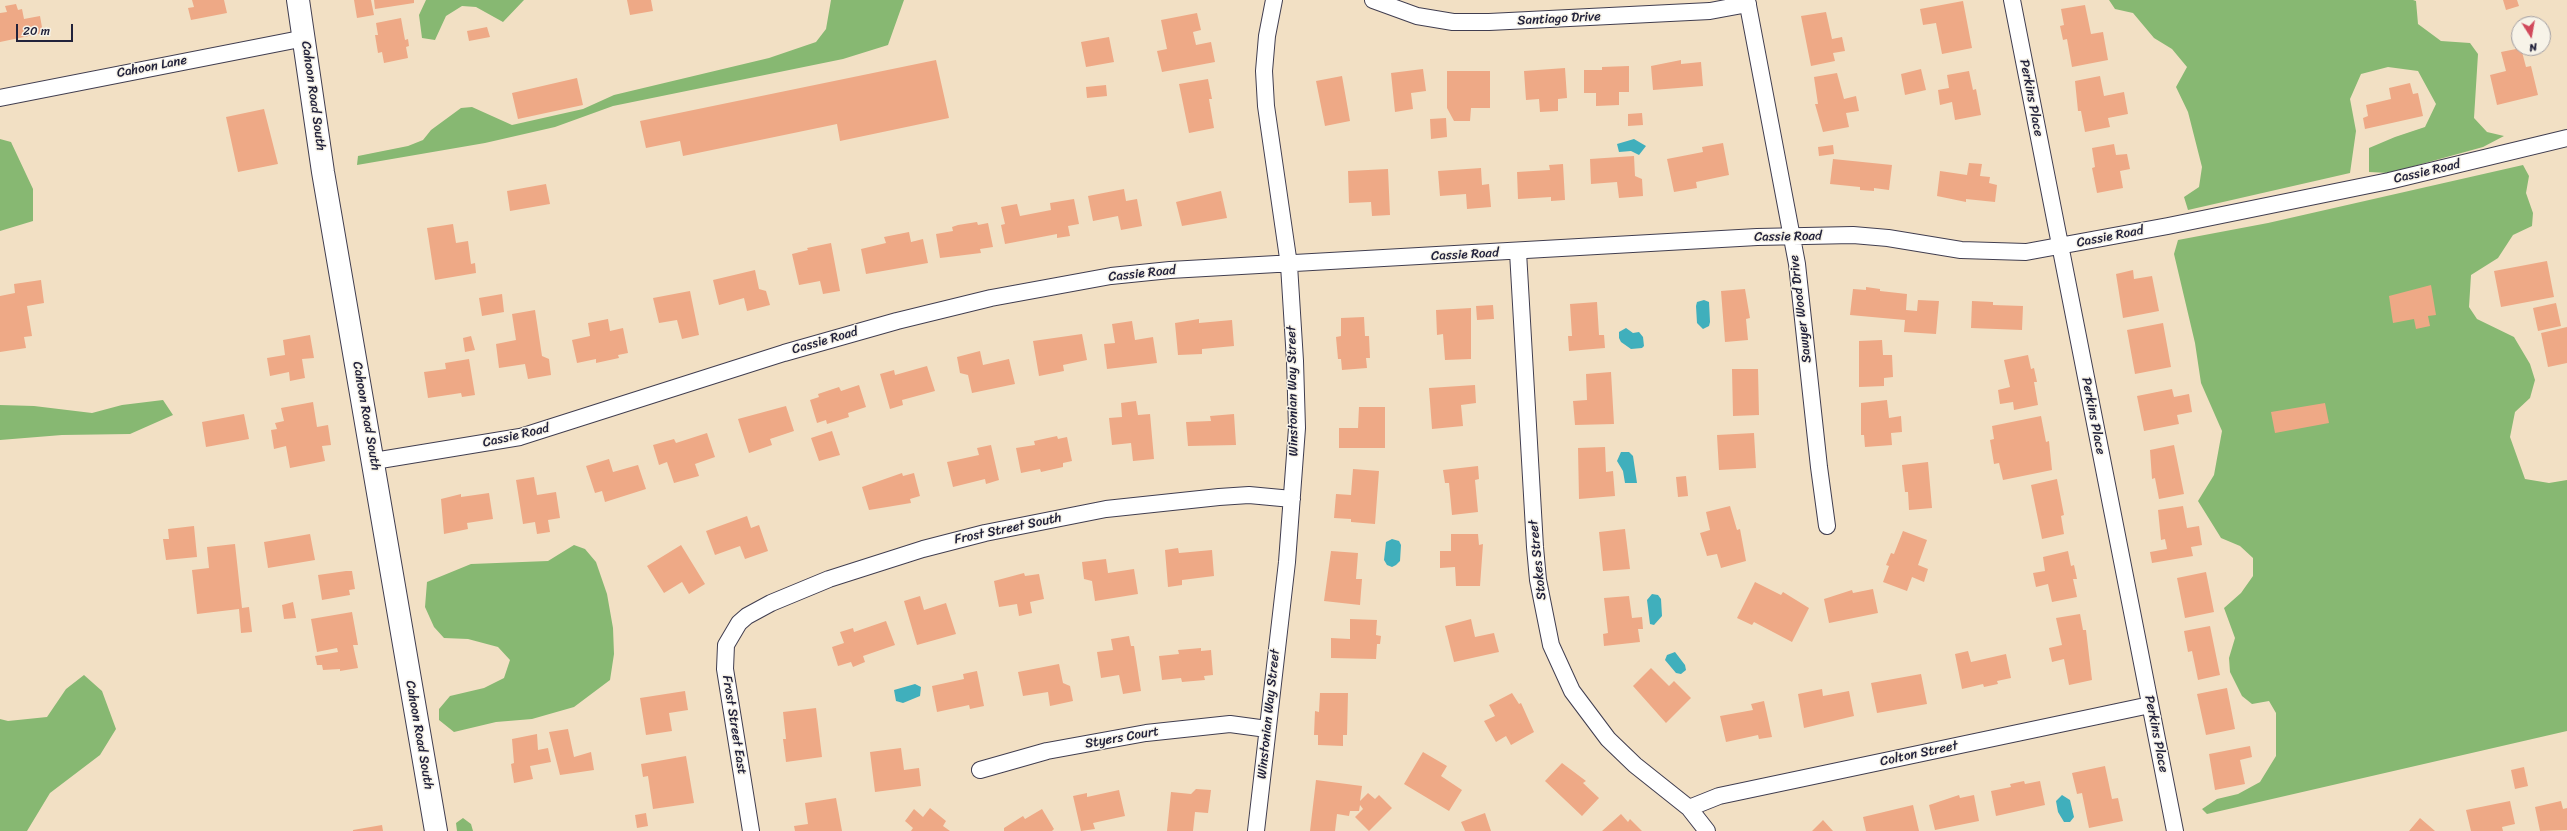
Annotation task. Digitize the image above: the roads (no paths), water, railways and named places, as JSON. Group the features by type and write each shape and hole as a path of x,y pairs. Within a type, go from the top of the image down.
{"main road":[{"name":"Cahoon Road South","path":"298,0 323,172 374,461 436,831"}],"street":[{"name":"Winstonian Way Street","path":"1256,831 1292,499 1296,398 1289,265 1266,99 1264,71 1267,36 1274,0"},
{"name":"Santiago Drive","path":"1373,0 1417,16 1453,22 1489,22 1710,11 1748,2"},
{"name":"Perkins Place","path":"2012,0 2176,831"},
{"name":"Sawyer Wood Drive","path":"1748,2 1792,236 1828,526"},
{"name":"Cahoon Lane","path":"0,98 304,38"},
{"name":"Cassie Road","path":"374,461 520,437 784,353 991,298 1112,276 1170,270 1289,265 1792,236 1853,235 1888,238 1961,250 2000,252 2060,247 2389,181 2567,138"},
{"name":"Stokes Street","path":"1518,252 1535,547 1538,580 1551,645 1572,691 1608,739 1635,764 1689,808 1707,831"},
{"name":"Frost Street South","path":"739,622 771,603 828,580 923,549 985,533 1106,509 1249,495 1292,499"},
{"name":"Frost Street East","path":"739,622 726,645 725,669 751,831"},
{"name":"Colton Street","path":"1689,808 1719,796 2150,705"},
{"name":"Styers Court","path":"980,770 1047,751 1146,733 1230,724 1267,729"}],"water":[{"path":"1634,139 1646,146 1639,155 1631,151 1619,152 1617,144"},
{"path":"1704,300 1709,302 1710,322 1709,326 1703,329 1697,323 1696,306 1697,302"},
{"path":"1626,328 1633,333 1639,332 1643,337 1644,346 1642,348 1631,349 1621,342 1619,332"},
{"path":"1621,452 1629,452 1633,456 1637,483 1625,483 1623,471 1617,461"},
{"path":"1392,539 1399,541 1401,545 1400,561 1392,567 1387,565 1384,560 1386,542"},
{"path":"1652,594 1658,595 1661,599 1662,616 1654,625 1650,624 1647,600"},
{"path":"1675,652 1685,665 1686,670 1681,674 1676,673 1665,660 1667,655"},
{"path":"915,684 921,687 920,696 903,703 896,701 894,690"},
{"path":"2062,795 2070,800 2074,817 2070,822 2064,822 2058,812 2056,801"}]}
